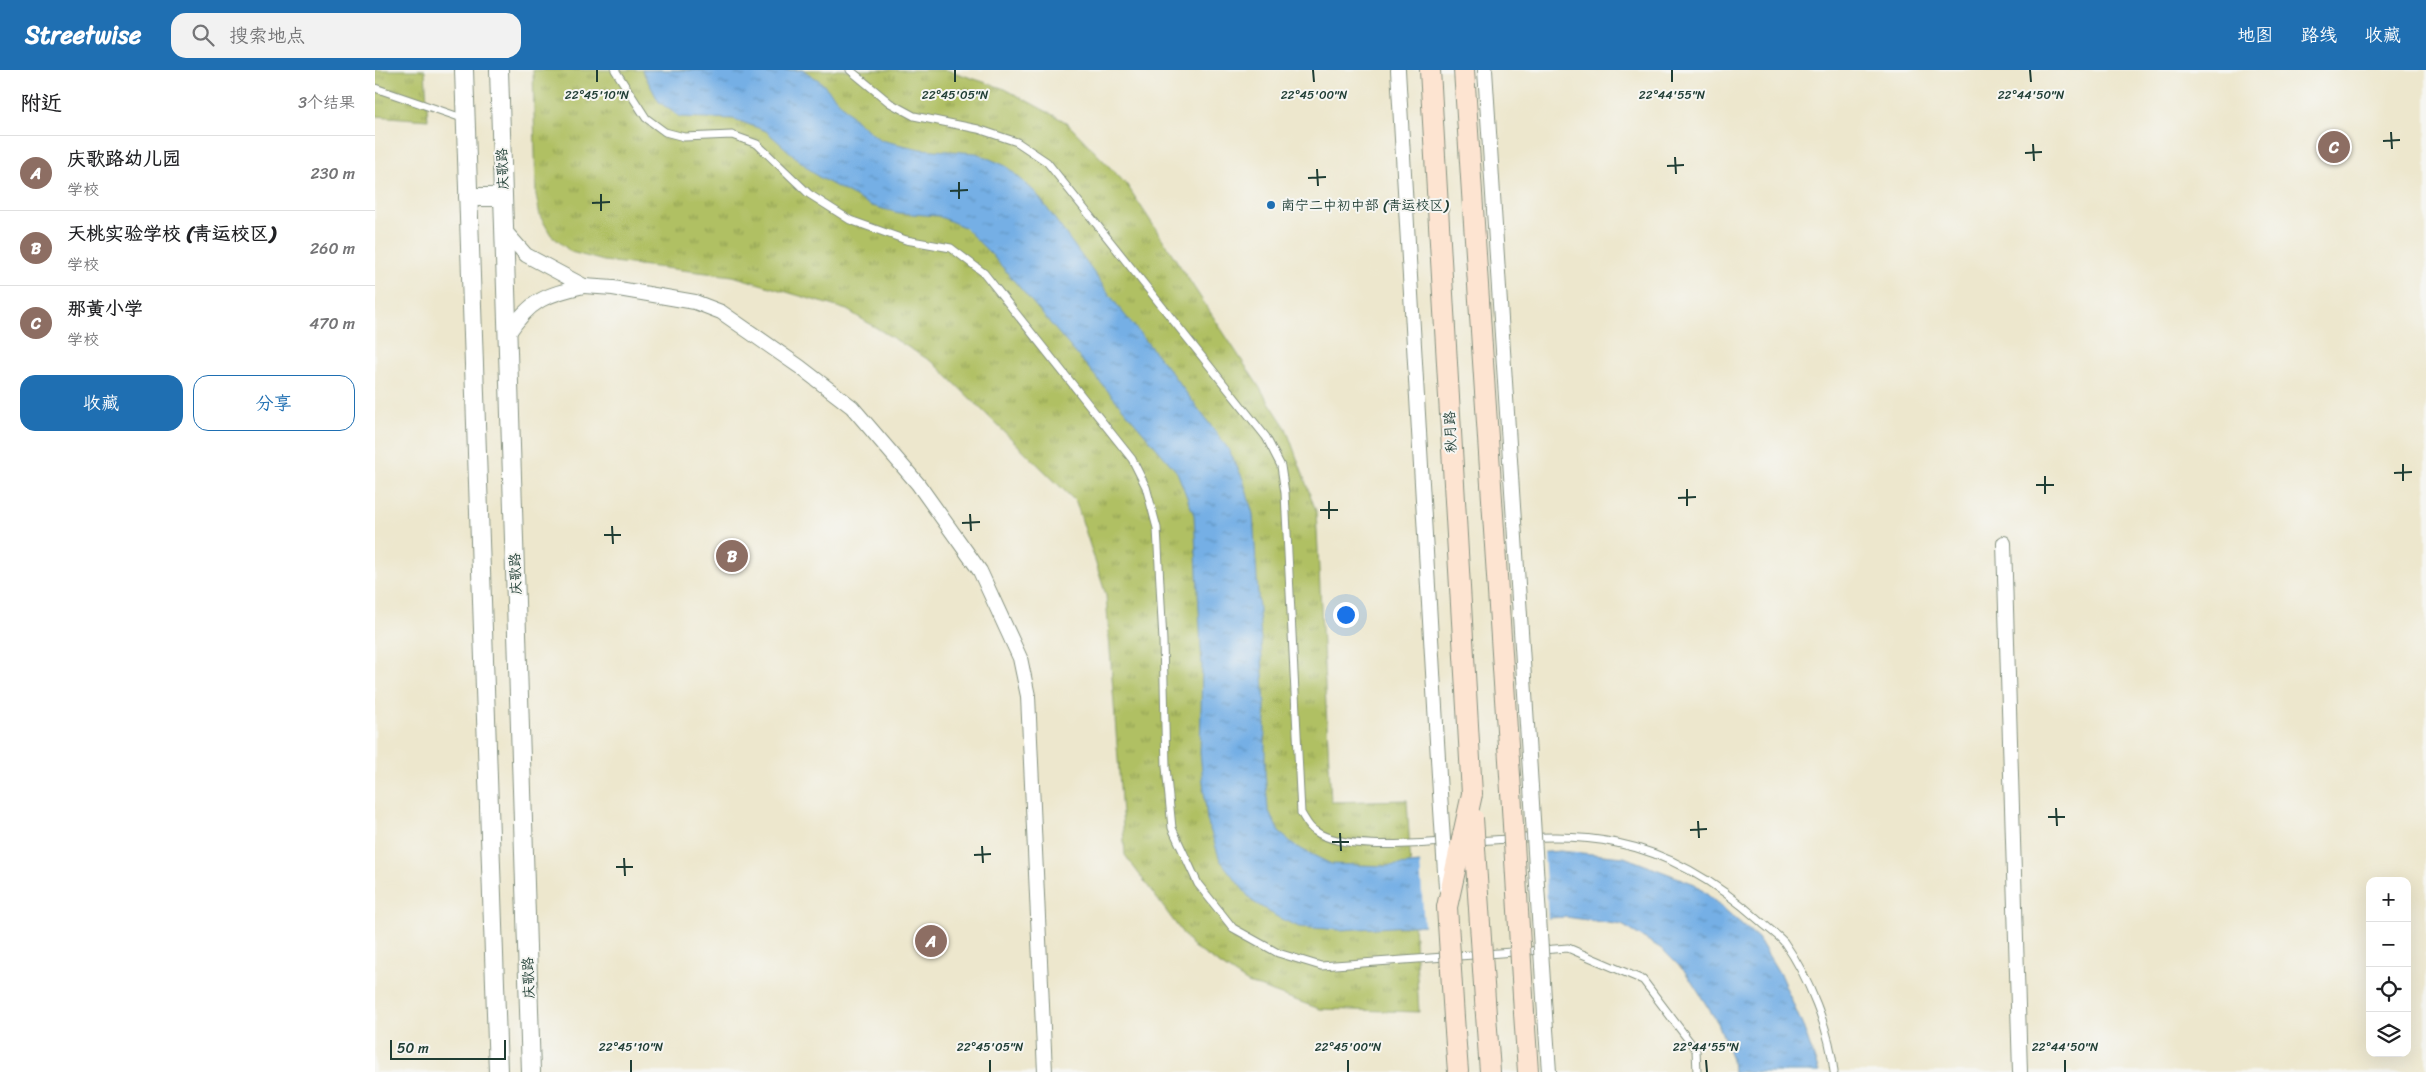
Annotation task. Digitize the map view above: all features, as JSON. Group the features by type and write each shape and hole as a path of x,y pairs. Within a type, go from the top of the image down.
{"main road":[{"name":"秋月路","path":"1430,70 1490,1072"},
{"path":"1465,71 1528,1072"},
{"path":"1458,1072 1447,907 1472,794"}],"street":[{"path":"1398,70 1447,907"},
{"path":"1485,70 1549,1072"},
{"path":"464,73 498,1072"},
{"name":"庆歌路","path":"499,73 531,1072"},
{"path":"468,197 503,197"},
{"path":"505,230 527,255 584,286"},
{"path":"508,334 522,313 536,301 562,291 584,286 613,288 695,302 721,312 800,367 852,407 918,484 980,571 1005,620 1020,658 1028,696 1045,1072"},
{"path":"2004,543 2020,1072"}],"lane":[{"path":"615,70 646,118 665,132 684,137 732,135 757,144 809,194 851,220 906,240 951,248 984,273 1132,459 1145,486 1157,528 1163,641 1166,767 1172,828 1198,884 1233,928 1278,953 1321,966 1568,948 1643,980 1696,1050 1697,1072"},
{"path":"850,70 890,103 914,116 978,130 1017,142 1047,162 1266,437 1281,466 1285,493 1301,813 1313,831 1336,841 1407,844 1447,842"},
{"path":"375,88 465,119"},
{"path":"1457,842 1547,837 1599,840 1617,843 1657,855 1699,874 1729,894 1783,942 1819,1008 1835,1072"}],"green space":[{"path":"375,70 425,70 428,120 375,116"},
{"path":"533,70 947,70 1005,89 1066,122 1127,185 1286,428 1316,511 1331,802 1407,800 1419,1012 1320,1009 1248,983 1192,946 1125,855 1106,595 1076,502 934,363 847,310 733,276 604,261 571,252 551,235 540,216 536,195"}],"water":[{"path":"642,70 803,70 820,81 857,121 880,140 920,149 976,153 1006,166 1036,193 1120,309 1167,367 1229,450 1243,479 1253,514 1265,706 1265,772 1268,809 1279,832 1297,847 1331,864 1386,866 1560,851 1624,857 1695,884 1758,938 1781,976 1804,1029 1819,1072 1733,1072 1732,1059 1718,1023 1686,973 1662,949 1622,925 1566,917 1340,930 1299,927 1279,918 1252,901 1220,860 1207,820 1200,753 1202,667 1194,515 1177,472 992,255 964,227 938,216 899,213 872,206 817,176 766,131 734,119 680,117 659,102"}],"pier":[{"path":"1544,850 1548,920 1424,927 1420,861"}],"place":[{"name":"那黄小学","path":"2334,147"},
{"name":"南宁二中初中部 (青运校区)","path":"1271,205"},
{"name":"天桃实验学校 (青运校区)","path":"732,556"},
{"name":"庆歌路幼儿园","path":"931,941"}]}
